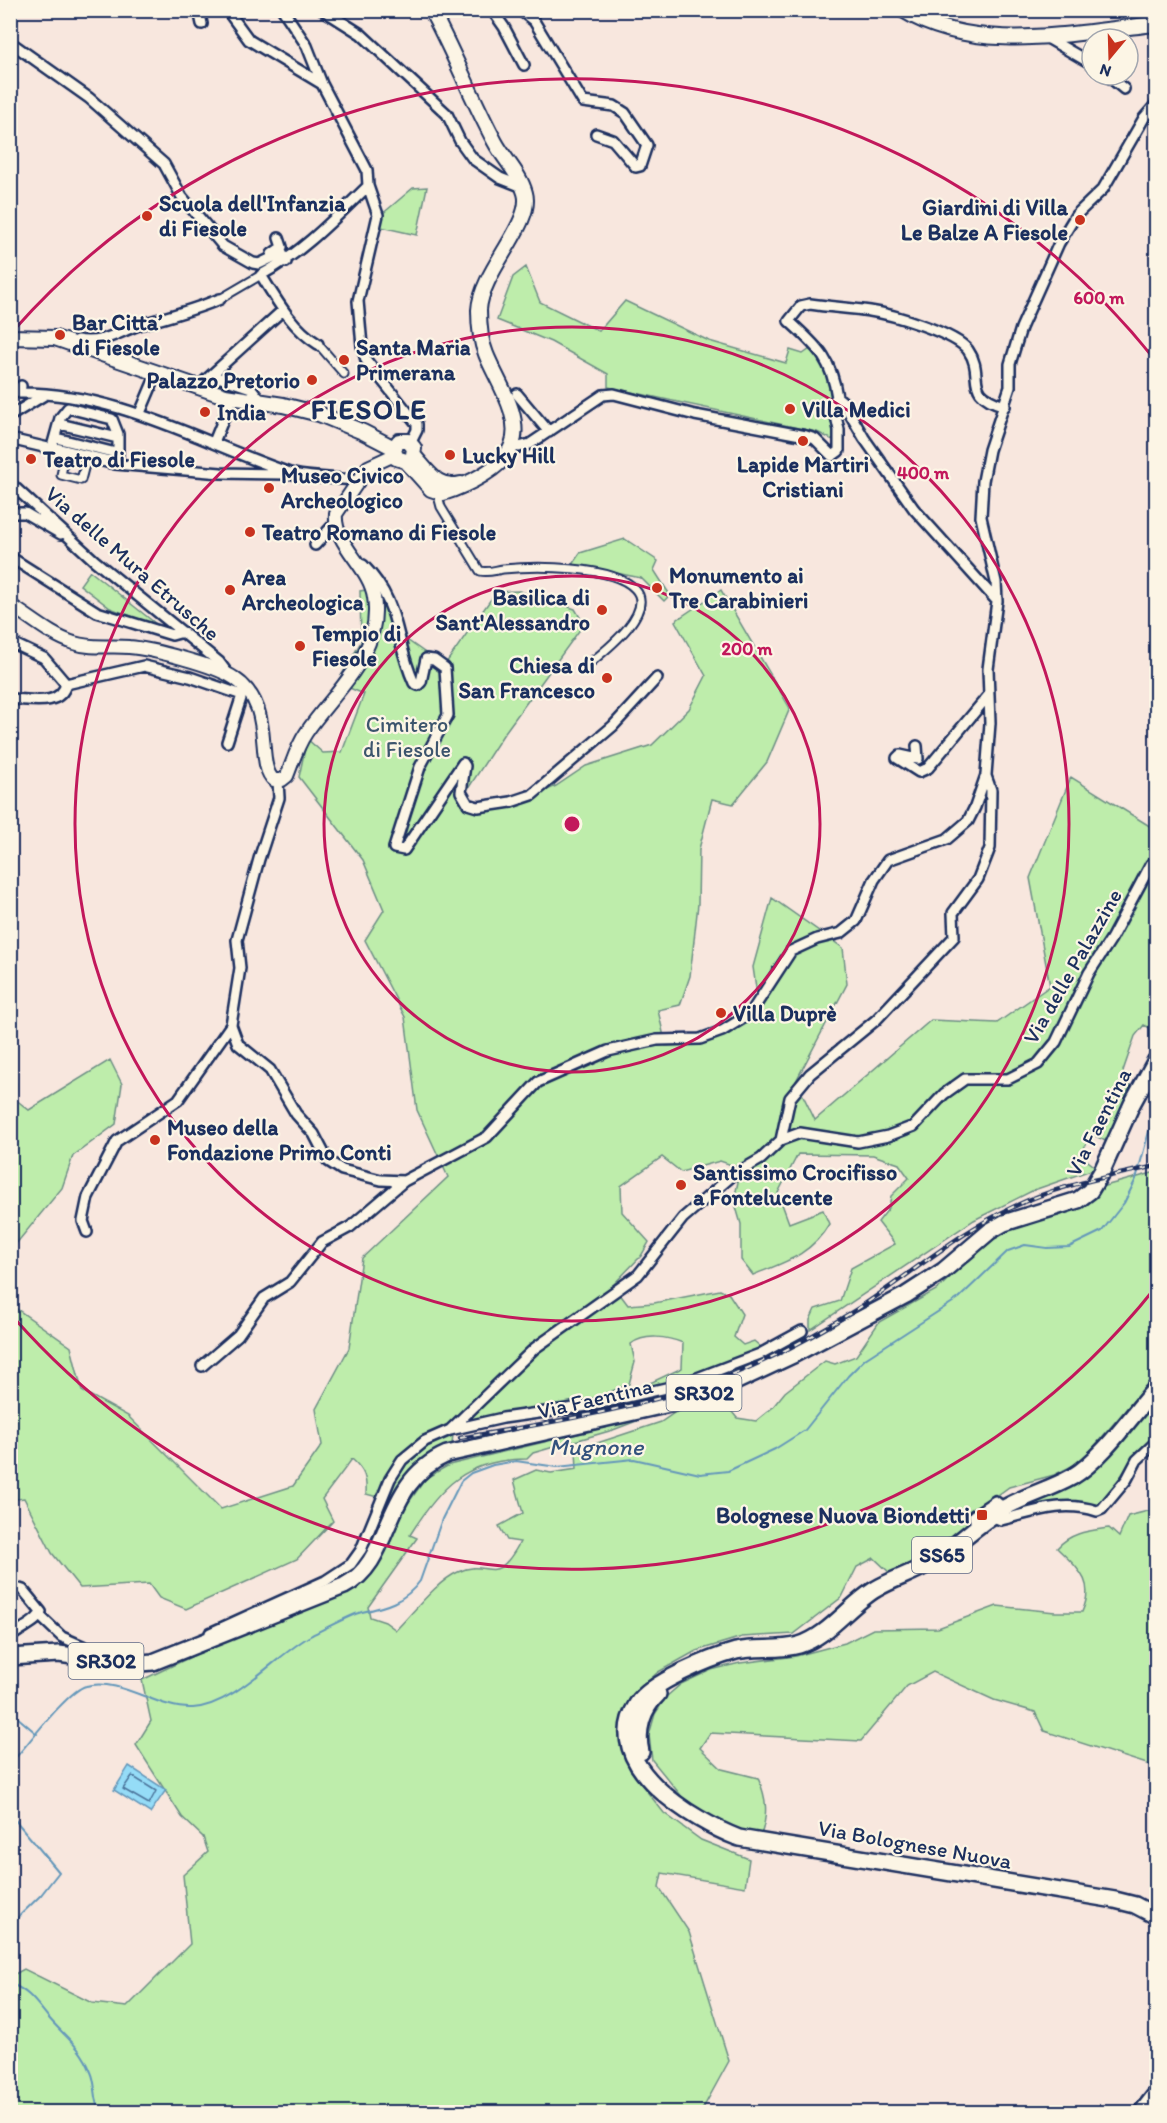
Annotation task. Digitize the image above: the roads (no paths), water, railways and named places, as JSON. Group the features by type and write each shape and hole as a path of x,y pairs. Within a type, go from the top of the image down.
{"main road":[{"path":"10,337 62,340 232,398 262,402 332,418 404,452 429,487 439,488 463,483 503,459 512,445 513,420 485,353 479,314 487,280 524,214 526,200 523,187 496,143 431,10"},
{"path":"903,10 927,24 967,35 1042,35 1156,24"},
{"name":"Via Faentina","path":"10,1657 59,1654 129,1664 147,1663 206,1642 350,1583 368,1564 405,1487 434,1460 447,1454 674,1402 735,1382 793,1355 906,1295 943,1271 990,1231 1004,1223 1078,1200 1090,1191 1102,1171 1139,1089 1156,1060"},
{"name":"Via Bolognese Nuova","path":"1156,1388 1072,1477 998,1512 932,1562 876,1589 804,1642 737,1651 697,1667 654,1698 642,1719 639,1743 643,1758 672,1801 712,1828 739,1838 1115,1900 1135,1905 1156,1916"},
{"path":"1142,2112 1156,2094"}],"street":[{"path":"199,10 202,24"},
{"path":"226,10 249,40 322,84"},
{"path":"278,781 287,776 305,735 348,682 370,638 374,622 374,595 357,559 338,531 337,511 368,467 404,452 417,430 417,424 366,360 362,346 358,301 378,215 368,186 367,170 322,84 307,46 283,10"},
{"path":"323,10 361,34 447,114 460,141 473,159 500,178 523,187"},
{"path":"492,10 504,27 524,65"},
{"path":"520,10 534,21 583,102 614,106 625,113 646,145 640,166 636,167 613,140 596,134"},
{"path":"1042,35 1080,57"},
{"path":"10,42 89,98 139,141 164,164 182,197 223,246 259,264"},
{"path":"450,1430 535,1348 638,1275 683,1218 733,1175 761,1159 781,1140 790,1098 810,1074 876,1020 954,937 953,913 981,872 990,848 991,790 986,775 988,669 997,601 996,582 981,517 983,481 989,450 1010,387 1010,364 1021,328 1059,243 1076,215 1104,189 1131,138 1156,104"},
{"path":"62,340 88,342 123,334 136,326 220,299 286,262 368,186"},
{"path":"259,264 282,247 279,238"},
{"path":"259,264 282,253 286,262"},
{"path":"261,275 303,335 318,344 344,374"},
{"path":"997,601 914,509 864,438 843,402 837,397 834,373 825,358 789,321 801,306 810,304 872,311 952,337 968,350 979,392 990,402 1005,406"},
{"path":"198,388 226,360 284,310"},
{"path":"140,413 157,373"},
{"path":"212,375 251,388 262,402"},
{"path":"21,386 20,393 49,393 140,413 292,474"},
{"path":"10,416 49,393"},
{"path":"517,394 549,432"},
{"path":"512,445 525,446 603,395 624,395 695,415 806,436 815,439 832,456 839,451 840,430 833,402 837,397"},
{"path":"214,442 232,398"},
{"path":"68,408 112,420 118,434 116,460 52,447 60,418 68,408"},
{"path":"54,449 62,418 69,414 108,423 114,437 116,460"},
{"path":"56,438 116,460"},
{"path":"10,439 87,457 221,473 292,474 358,481"},
{"path":"66,452 61,475 81,480 87,457"},
{"name":"Via delle Mura Etrusche","path":"10,483 71,540 219,662 228,674"},
{"path":"439,488 441,507 480,571 554,569 600,572 628,582 638,592 642,599 641,609 612,646 590,663"},
{"path":"10,513 25,513 71,540"},
{"path":"315,545 336,522"},
{"path":"10,557 97,612 172,635 183,632"},
{"path":"357,559 378,580 386,592 396,620 403,655 414,683 418,685 421,682 426,659 434,660 445,668 448,715 420,767 394,848 404,850 463,763 465,766 461,792 468,804 478,807 511,802 532,795 613,726 657,678"},
{"path":"10,605 68,641 89,646 138,648 228,674 243,691 262,720 265,768 268,776 278,781"},
{"path":"10,642 44,658 66,684"},
{"path":"10,699 51,701 59,696 66,684 144,666 243,691"},
{"path":"227,742 243,691"},
{"path":"917,746 918,759 900,755 897,758 919,772 928,768 988,696"},
{"path":"202,1366 238,1335 264,1298 290,1282 322,1242 350,1227 404,1181 487,1137 538,1082 569,1071 608,1051 657,1040 700,1039 750,1014 791,951 817,939 841,933 856,921 874,880 888,860 938,843 968,821 986,775"},
{"path":"87,1232 84,1221 88,1197 117,1141 178,1100 231,1025 240,968 237,940 259,859 279,798 278,781"},
{"name":"Via delle Palazzine","path":"781,1140 800,1133 858,1142 888,1137 914,1126 944,1094 965,1079 1008,1078 1038,1064 1056,1042 1089,973 1111,939 1151,864 1156,861"},
{"path":"231,1025 238,1044 261,1062 277,1080 296,1114 314,1134 328,1161 344,1171 381,1180 404,1181"},
{"name":"Via Faentina","path":"206,1642 207,1635 226,1624 345,1570 361,1550 379,1501 402,1460 425,1441 450,1430 503,1418 588,1406 680,1385 760,1354 802,1330"},
{"path":"998,1512 1001,1520 1035,1509 1063,1506 1097,1511 1102,1509 1127,1479 1137,1460 1156,1442"},
{"path":"10,1586 23,1590 41,1612 40,1616 62,1637 87,1648 102,1660"},
{"path":"10,1638 40,1616"}],"water":[{"path":"129,1766 166,1790 150,1813 114,1790"}],"waterway":[{"name":"Mugnone","path":"10,1764 58,1708 86,1686 99,1684 113,1686 180,1707 193,1708 209,1705 240,1689 312,1635 351,1616 387,1606 401,1599 420,1581 442,1519 461,1481 471,1473 493,1465 516,1461 557,1467 634,1459 700,1474 728,1471 775,1449 805,1430 848,1376 865,1359 959,1298 1008,1251 1025,1245 1047,1248 1069,1247 1102,1231 1124,1203 1136,1179 1156,1106"},
{"path":"10,1711 37,1734"},
{"path":"10,1814 59,1872 41,1895 10,1925"},
{"path":"10,1983 32,1997 82,2055 93,2077 101,2112"}],"railway":[{"path":"460,1438 575,1418 654,1400 729,1376 774,1356 854,1311 971,1230 1013,1207 1065,1187 1156,1166"}],"place":[{"name":"Scuola dell'Infanzia di Fiesole","path":"147,216"},
{"name":"Giardini di Villa Le Balze A Fiesole","path":"1080,220"},
{"name":"Bar Citta’ di Fiesole","path":"60,335"},
{"name":"Santa Maria Primerana","path":"344,360"},
{"name":"Palazzo Pretorio","path":"312,380"},
{"name":"Villa Medici","path":"790,409"},
{"name":"India","path":"205,412"},
{"name":"Lapide Martiri Cristiani","path":"803,441"},
{"name":"Lucky Hill","path":"450,455"},
{"name":"Teatro di Fiesole","path":"31,459"},
{"name":"Museo Civico Archeologico","path":"269,488"},
{"name":"Teatro Romano di Fiesole","path":"250,532"},
{"name":"Monumento ai Tre Carabinieri","path":"657,588"},
{"name":"Area Archeologica","path":"230,590"},
{"name":"Basilica di Sant'Alessandro","path":"602,610"},
{"name":"Tempio di Fiesole","path":"300,646"},
{"name":"Chiesa di San Francesco","path":"607,678"},
{"name":"Villa Duprè","path":"721,1013"},
{"name":"Museo della Fondazione Primo Conti","path":"155,1140"},
{"name":"Santissimo Crocifisso a Fontelucente","path":"681,1185"},
{"name":"Bolognese Nuova Biondetti","path":"982,1515"}],"district":[{"name":"FIESOLE","path":"369,409"}],"park label":[{"name":"Cimitero di Fiesole","path":"407,736"}]}
